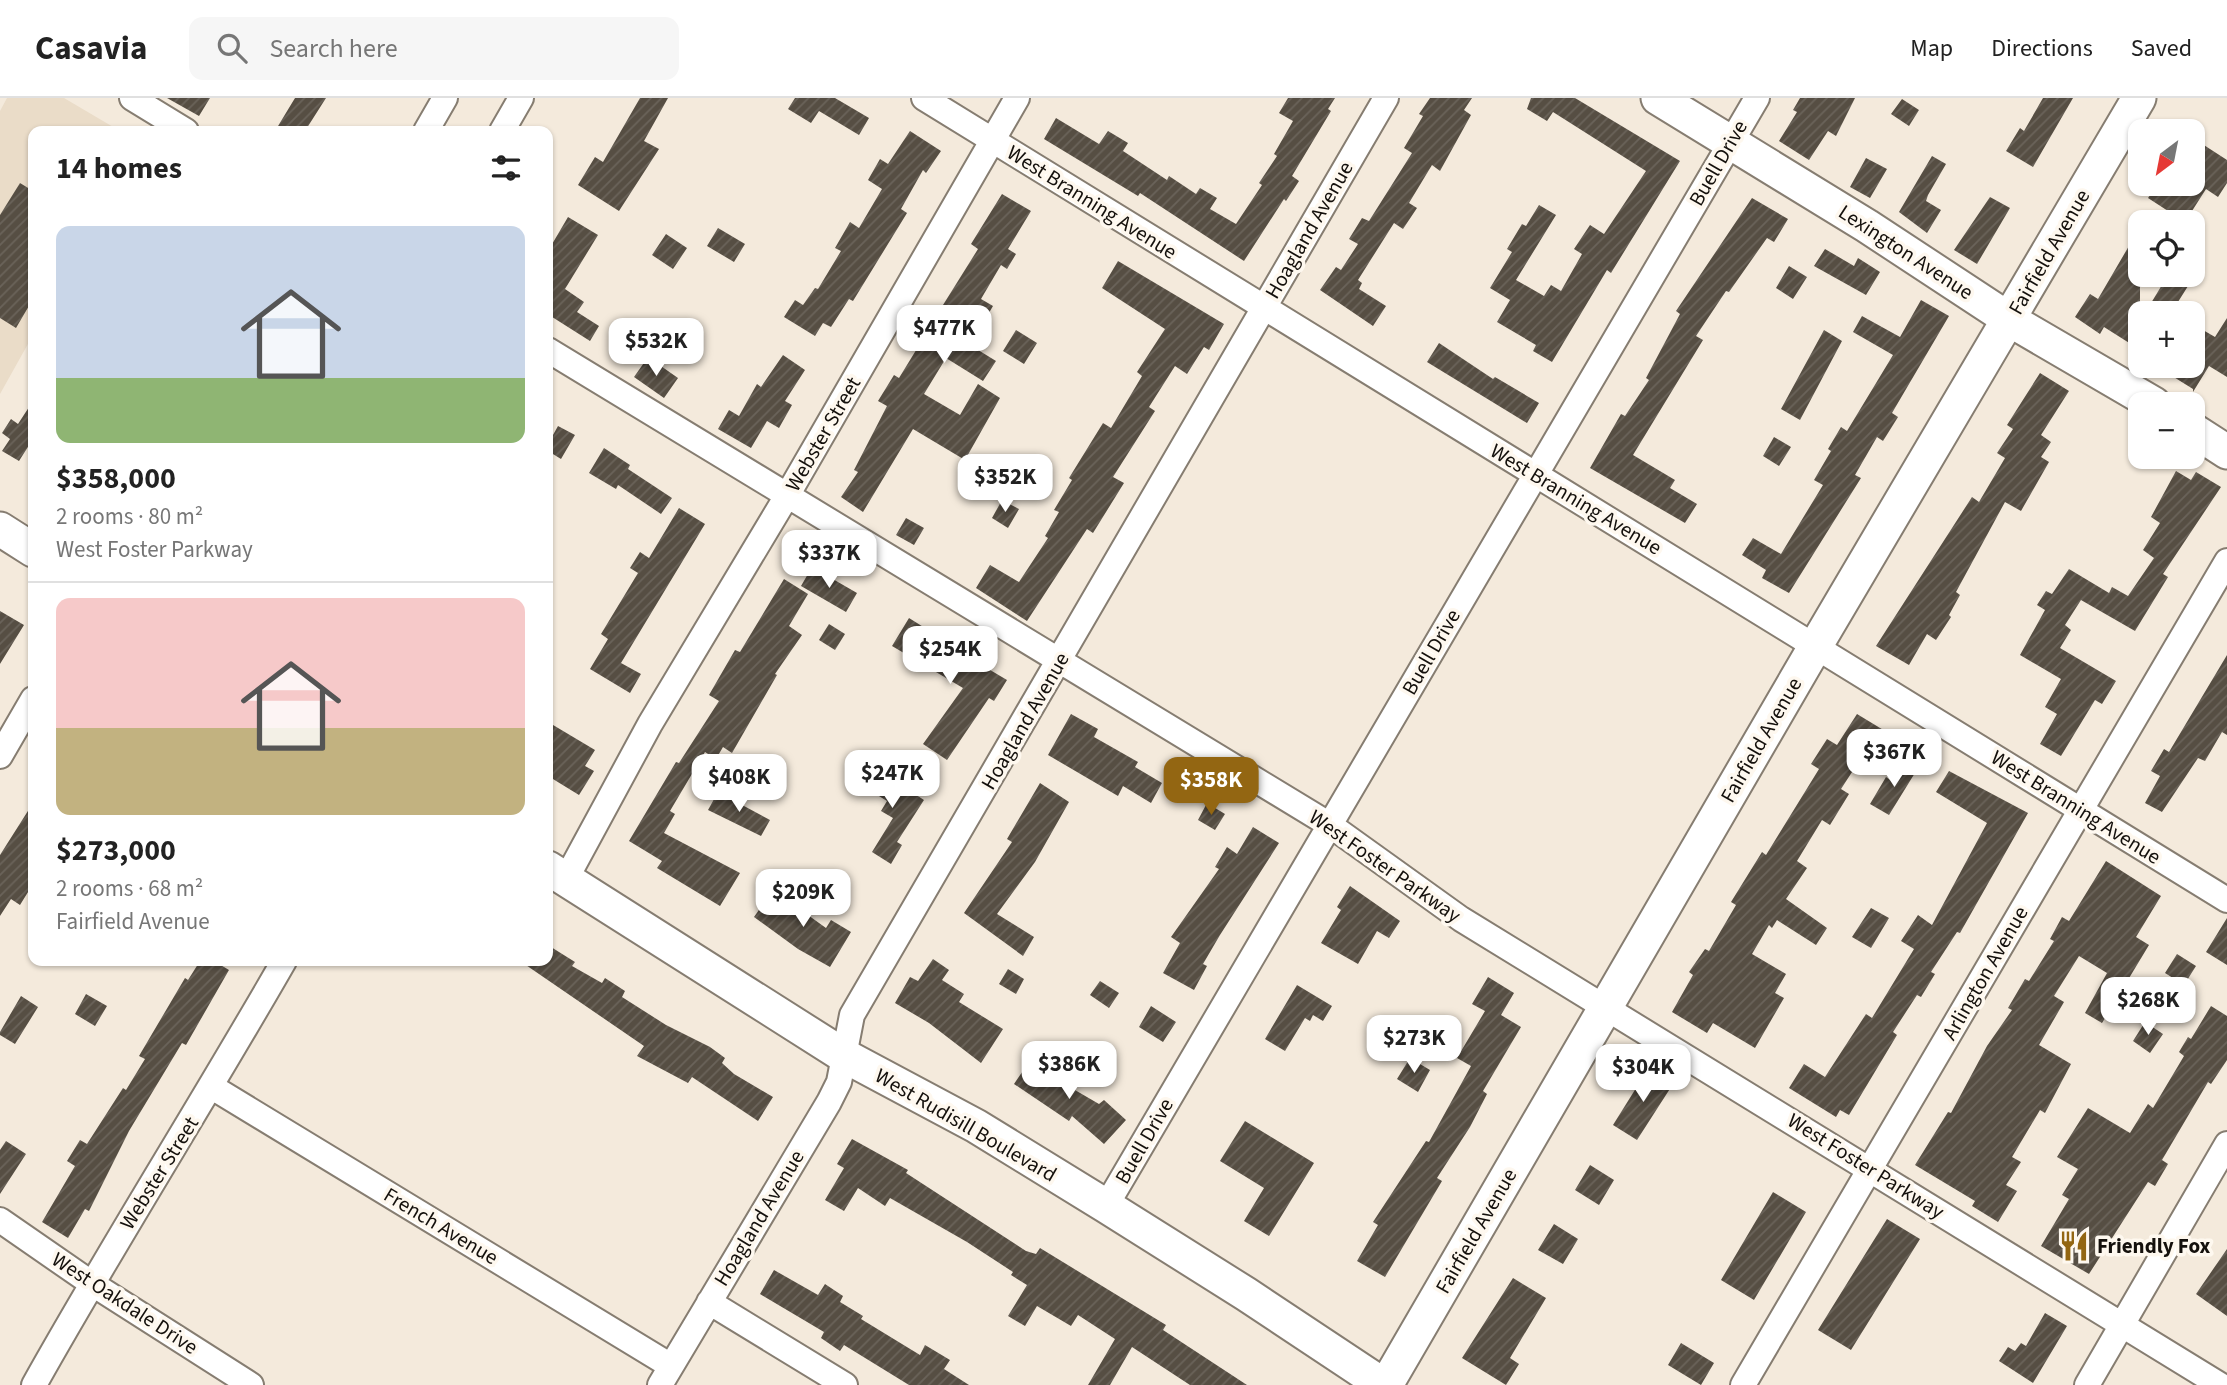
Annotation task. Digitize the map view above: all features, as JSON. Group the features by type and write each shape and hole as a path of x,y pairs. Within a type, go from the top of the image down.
{"street":[{"path":"132,98 178,126"},
{"path":"429,126 445,98"},
{"path":"505,126 521,98"},
{"name":"West Branning Avenue","path":"924,98 2227,900"},
{"name":"Webster Street","path":"557,873 788,494 1017,98"},
{"name":"Hoagland Avenue","path":"665,1375 829,1102 839,1082 852,1014 1386,98"},
{"name":"Lexington Avenue","path":"1658,98 2010,320 2133,392"},
{"name":"Buell Drive","path":"1106,1206 1757,98"},
{"name":"Fairfield Avenue","path":"1385,1385 1815,646 2139,98"},
{"name":"West Foster Parkway","path":"553,353 1330,825 1461,919 2220,1385"},
{"path":"2205,438 2227,452"},
{"path":"0,529 28,547"},
{"name":"Arlington Avenue","path":"1743,1385 2227,561"},
{"path":"0,756 28,708"},
{"name":"West Rudisill Boulevard","path":"557,873 843,1055 976,1126 1106,1206 1385,1385"},
{"name":"Webster Street","path":"34,1385 91,1283 212,1087 281,966"},
{"name":"French Avenue","path":"212,1087 665,1375"},
{"path":"2087,1385 2227,1144"},
{"name":"West Oakdale Drive","path":"0,1220 91,1283 251,1385"},
{"path":"709,1302 845,1385"}],"shaded area":[{"path":"7,98 64,98 112,126 28,126 28,344 0,394 0,111"}],"building":[{"path":"167,98 210,98 199,116"},
{"path":"295,98 326,98 308,126 278,126"},
{"path":"640,98 668,98 644,141 659,149 619,211 578,185 595,157 603,162"},
{"path":"795,98 835,98 869,118 859,135 819,111 811,123 788,109"},
{"path":"1288,98 1335,98 1328,109 1331,111 1292,176 1299,181 1286,201 1284,199 1244,261 1140,193 1138,196 1044,139 1056,118 1099,144 1108,131 1128,143 1123,151 1167,180 1169,176 1196,194 1200,188 1217,198 1210,209 1236,224 1262,185 1259,183 1277,156 1274,154 1293,121 1279,113"},
{"path":"1430,98 1472,98 1464,110 1471,115 1440,171 1432,165 1409,203 1417,208 1403,229 1394,223 1358,280 1362,283 1359,289 1386,306 1373,326 1320,290 1336,267 1341,270 1358,244 1349,239 1362,218 1369,221 1412,153 1404,148 1423,116 1419,114"},
{"path":"1531,98 1575,98 1680,161 1611,273 1607,270 1552,362 1533,351 1536,345 1497,322 1510,300 1490,288 1512,252 1507,249 1522,224 1526,226 1539,205 1556,215 1516,280 1544,296 1551,285 1561,291 1582,254 1574,249 1590,225 1604,234 1646,171 1553,112 1547,121 1527,109"},
{"path":"1800,98 1855,98 1836,136 1828,131 1809,160 1779,141 1797,112 1793,110"},
{"path":"2043,98 2073,98 2033,167 2006,151 2020,128 2024,131"},
{"path":"1902,99 1919,110 1909,126 1891,114"},
{"path":"910,131 941,151 926,173 923,170 901,209 907,213 853,301 849,299 831,327 823,323 815,336 784,317 795,300 803,305 815,288 818,289 841,251 835,248 850,222 859,228 882,189 868,180 880,159 888,164"},
{"path":"2205,146 2227,160 2227,183 2218,197 2206,189"},
{"path":"1932,156 1946,164 1926,201 1941,210 1927,233 1899,212"},
{"path":"1866,158 1887,169 1870,198 1850,187"},
{"path":"20,183 28,188 28,308 16,328 0,318 0,215"},
{"path":"1002,194 1031,211 1008,249 1016,254 1007,269 1001,265 981,299 993,306 970,345 996,361 983,381 946,358 924,394 960,415 978,384 1000,398 965,460 913,429 863,512 841,497 858,472 854,470 887,406 878,401 894,375 899,378 918,347 923,350 948,308 943,305 978,249 971,244"},
{"path":"2202,196 2193,210 2166,210 2148,198"},
{"path":"1990,197 2010,208 1977,264 1954,250"},
{"path":"1752,198 1788,219 1774,242 1767,238 1729,292 1726,291 1696,336 1703,340 1633,455 1675,480 1670,488 1697,504 1685,523 1590,468 1621,414 1625,416 1649,380 1646,378 1680,314 1676,311"},
{"path":"568,217 598,235 565,289 584,302 577,312 599,326 590,341 553,318 553,242"},
{"path":"718,228 745,244 734,262 707,246"},
{"path":"666,234 687,248 673,269 652,255"},
{"path":"2128,248 2128,287 2140,287 2140,301 2128,301 2128,342 2104,327 2100,334 2075,317 2090,294 2098,299"},
{"path":"1825,249 1854,266 1858,258 1880,272 1866,295 1814,266"},
{"path":"1118,261 1224,324 1209,350 1204,347 1187,374 1175,366 1149,407 1155,411 1113,477 1124,483 1093,533 1087,529 1027,621 976,588 990,565 1019,582 1048,538 1045,536 1059,512 1054,510 1072,480 1069,478 1103,423 1111,428 1142,376 1137,372 1165,329 1102,288"},
{"path":"1789,266 1807,277 1793,299 1776,288"},
{"path":"2161,287 2187,287 2179,301 2152,301"},
{"path":"1921,300 1949,316 1892,413 1898,417 1883,441 1877,437 1855,475 1861,478 1789,593 1762,578 1766,570 1742,555 1753,538 1781,554 1823,485 1814,480 1831,451 1828,449 1841,427 1847,431 1893,355 1853,332 1862,316 1900,337"},
{"path":"2227,318 2227,377 2209,366 2205,372 2205,331 2215,337"},
{"path":"1016,330 1037,343 1024,364 1003,351"},
{"path":"1824,330 1842,341 1800,420 1781,409"},
{"path":"1439,343 1493,379 1495,377 1539,403 1527,423 1427,362"},
{"path":"783,355 805,370 785,401 792,405 779,428 767,421 751,448 718,429 729,410 739,416 757,384 761,387"},
{"path":"648,357 678,378 664,398 634,377"},
{"path":"2040,373 2069,391 2041,435 2051,442 2041,457 2049,462 2021,511 2005,502 1956,592 1960,595 1949,615 1951,617 1936,640 1927,634 1909,665 1876,646 1972,497 1979,502 2005,458 1997,453 2013,429 2007,425"},
{"path":"2175,378 2202,378 2193,392 2193,389"},
{"path":"28,409 28,447 19,461 2,451 10,439 2,433 11,419 18,424"},
{"path":"558,426 575,435 561,459 553,454 553,435"},
{"path":"1774,437 1791,447 1779,466 1763,456"},
{"path":"604,448 630,465 628,469 672,498 661,514 618,485 616,489 589,473"},
{"path":"2176,471 2191,480 2196,472 2221,487 2163,574 2168,577 2135,631 2081,600 2065,625 2071,630 2060,648 2116,681 2102,704 2095,700 2061,756 2040,744 2057,714 2045,707 2061,679 2020,655 2045,610 2037,605 2046,591 2052,594 2069,569 2109,593 2112,587 2128,596 2154,558 2143,550 2160,523 2151,517"},
{"path":"1002,500 1019,509 1008,528 992,518"},
{"path":"679,508 705,524 621,663 641,674 630,693 590,669 608,639 601,634 638,573 630,568 640,552 649,558"},
{"path":"906,518 924,528 914,545 896,535"},
{"path":"812,567 857,593 846,612 801,586"},
{"path":"784,579 808,594 789,626 802,635 775,674 777,675 732,753 723,747 716,759 705,752 670,811 675,814 664,833 740,873 720,906 657,868 662,861 629,841 676,762 679,763 719,701 709,695 735,650 740,652"},
{"path":"0,611 24,625 0,664"},
{"path":"909,618 933,633 929,640 978,669 980,664 1007,680 994,701 989,698 947,760 923,744 963,688 892,646"},
{"path":"829,624 845,634 835,650 819,640"},
{"path":"2227,655 2227,735 2222,732 2205,761 2198,758 2162,812 2145,803 2160,776 2151,771 2164,749 2169,752"},
{"path":"1071,714 1098,729 1094,737 1138,762 1135,767 1162,783 1151,803 1123,786 1118,796 1048,755"},
{"path":"1857,714 1885,731 1872,752 1867,749 1841,789 1849,794 1830,825 1822,820 1797,861 1807,868 1786,899 1827,928 1816,945 1777,920 1772,928 1769,925 1752,954 1786,974 1775,993 1784,998 1755,1048 1713,1023 1707,1033 1672,1012 1693,975 1689,972 1705,949 1709,951 1736,905 1731,902 1762,852 1766,855 1819,769 1811,764 1827,739 1837,745"},
{"path":"553,725 595,750 585,766 594,771 579,795 553,779"},
{"path":"1904,761 1918,768 1889,815 1870,804 1886,777 1893,782"},
{"path":"870,765 924,800 897,842 902,845 891,864 872,852 893,818 881,811 887,801 858,783"},
{"path":"1949,771 2028,813 1960,933 1957,932 1931,972 1935,974 1921,997 1917,995 1893,1032 1897,1035 1849,1115 1840,1110 1836,1117 1789,1088 1804,1064 1825,1077 1866,1014 1872,1018 1914,949 1901,941 1918,915 1932,925 1987,823 1936,792"},
{"path":"1040,783 1069,802 1035,862 997,914 1034,937 1023,956 964,913 1012,842 1007,839"},
{"path":"718,792 770,820 761,836 708,810"},
{"path":"1207,803 1225,814 1215,830 1198,820"},
{"path":"28,811 28,892 20,905 11,899 0,916 0,855"},
{"path":"1253,827 1279,843 1203,964 1207,966 1194,990 1163,973 1180,943 1171,937 1219,869 1215,867 1227,847 1237,854"},
{"path":"2106,861 2161,896 2136,937 2149,945 2102,1023 2085,1013 2107,973 2079,956 2054,996 2064,1002 2039,1045 2071,1064 2045,1113 2040,1110 2012,1157 2021,1162 2006,1185 2017,1191 1998,1222 1972,1206 1975,1201 1915,1165 1948,1112 1951,1113 1987,1046 2012,1010 2008,1008 2025,979 2029,981 2054,941 2050,939 2062,917 2069,921"},
{"path":"1350,886 1400,921 1389,938 1377,931 1358,964 1321,943 1341,910 1337,907"},
{"path":"773,890 826,928 831,920 851,932 830,967 798,949 754,917"},
{"path":"1871,908 1889,918 1871,948 1852,937"},
{"path":"2227,918 2227,965 2206,952"},
{"path":"553,948 575,962 572,966 602,983 605,978 625,991 622,997 666,1025 710,1047 725,1058 722,1063 734,1074 773,1097 758,1121 692,1077 688,1083 637,1056 644,1046 527,966 553,966"},
{"path":"2177,954 2196,966 2184,985 2165,973"},
{"path":"933,959 949,970 942,980 964,994 959,1002 1003,1029 981,1063 929,1023 895,1003 910,977 918,981"},
{"path":"197,966 222,966 229,970 186,1045 182,1043 129,1131 89,1211 85,1209 68,1238 42,1222 75,1166 67,1161 80,1140 87,1144 123,1088 126,1090 145,1059 139,1056 185,978 188,980"},
{"path":"1008,969 1024,979 1016,994 999,984"},
{"path":"1488,977 1514,993 1501,1015 1521,1027 1483,1091 1487,1094 1470,1127 1437,1178 1442,1181 1385,1277 1357,1261 1378,1225 1373,1222 1426,1141 1429,1142 1471,1066 1457,1058 1485,1011 1472,1004"},
{"path":"1100,981 1119,993 1109,1008 1090,995"},
{"path":"1297,985 1332,1006 1323,1021 1313,1015 1310,1021 1305,1018 1285,1051 1265,1039"},
{"path":"86,994 107,1006 95,1026 75,1014"},
{"path":"21,996 38,1007 15,1044 0,1035 0,1032"},
{"path":"1151,1006 1176,1022 1163,1042 1139,1027"},
{"path":"2211,1006 2227,1016 2227,1060 2211,1084 2208,1082 2162,1160 2168,1164 2155,1186 2148,1182 2089,1274 2041,1246 2069,1199 2062,1195 2078,1169 2057,1157 2088,1108 2130,1133 2148,1104 2153,1108 2184,1056 2179,1052 2188,1037 2191,1039"},
{"path":"2145,1022 2163,1034 2150,1053 2133,1041"},
{"path":"1033,1056 1059,1074 1056,1079 1099,1104 1104,1100 1126,1120 1104,1144 1072,1116 1069,1121 1014,1084"},
{"path":"1410,1058 1430,1070 1418,1092 1397,1079"},
{"path":"1648,1069 1673,1084 1637,1140 1613,1125"},
{"path":"1245,1121 1314,1163 1269,1236 1244,1221 1264,1188 1220,1161"},
{"path":"852,1139 908,1170 906,1173 1026,1251 1036,1254 1040,1248 1166,1325 1163,1330 1247,1385 1190,1385 1132,1347 1110,1385 1088,1385 1115,1339 1078,1315 1071,1326 1037,1306 1025,1326 1008,1316 1027,1285 1011,1275 1013,1272 967,1242 890,1198 885,1206 858,1188 844,1211 825,1200 844,1168 837,1164"},
{"path":"6,1141 26,1154 0,1194 0,1150"},
{"path":"1590,1165 1614,1180 1599,1205 1575,1190"},
{"path":"1773,1192 1806,1212 1754,1300 1721,1280"},
{"path":"1887,1219 1920,1239 1851,1350 1818,1330"},
{"path":"1554,1224 1578,1239 1563,1264 1538,1250"},
{"path":"2227,1249 2227,1316 2196,1294"},
{"path":"774,1270 818,1295 825,1284 843,1296 840,1302 863,1316 861,1319 920,1355 925,1345 950,1360 944,1369 969,1385 909,1385 844,1345 840,1351 821,1338 824,1332 760,1294"},
{"path":"1513,1278 1546,1298 1510,1358 1519,1364 1506,1385 1462,1358"},
{"path":"2045,1313 2067,1326 2033,1383 1999,1361 2008,1347 2015,1351 2021,1343 2026,1346"},
{"path":"1681,1343 1714,1363 1701,1385 1668,1365"}],"place":[{"name":"Friendly Fox","path":"2074,1246"}]}
